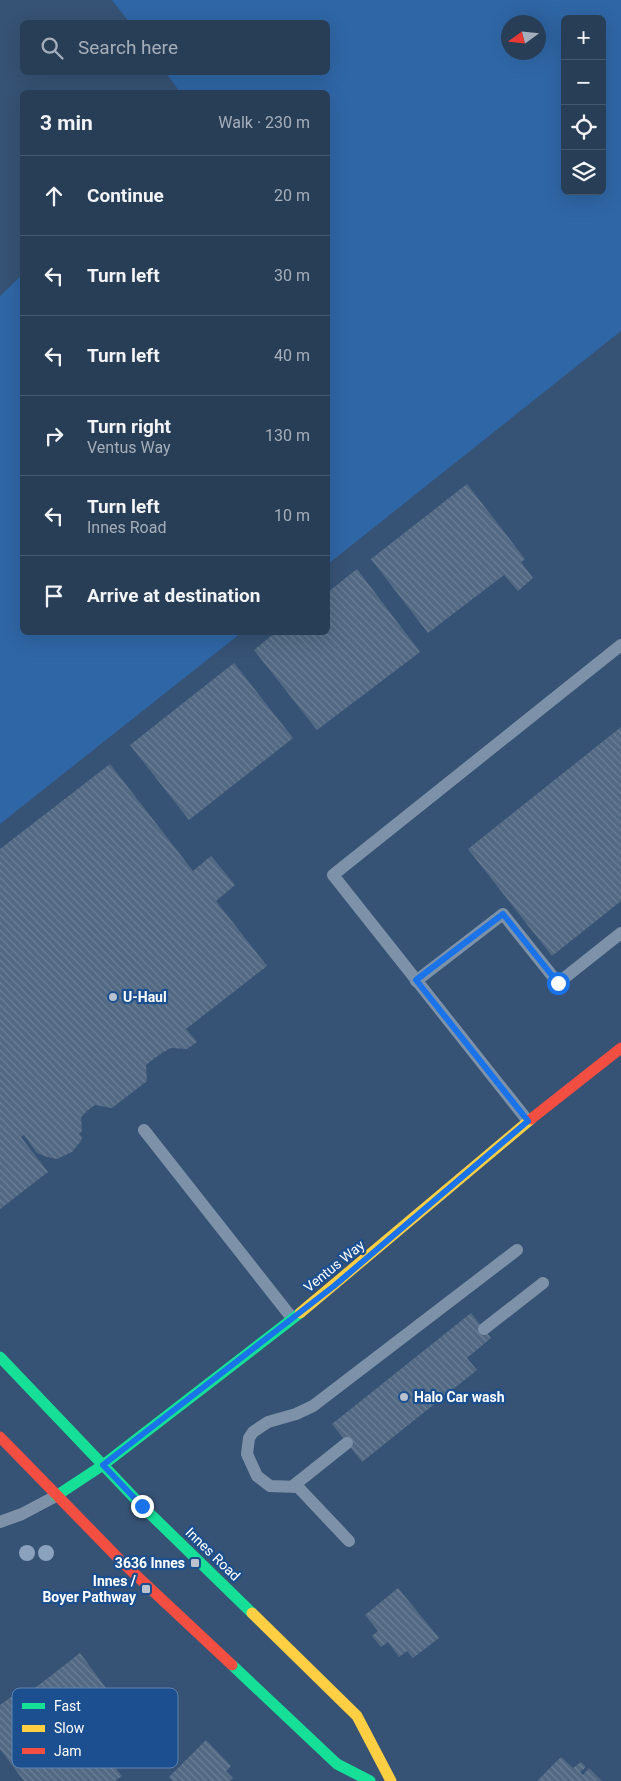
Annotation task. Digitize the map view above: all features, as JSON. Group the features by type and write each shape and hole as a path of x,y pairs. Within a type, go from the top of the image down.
{"main road":[{"name":"Ventus Way","path":"56,1496 103,1465 292,1318 362,1262 528,1121 621,1048"},
{"name":"Innes Road","path":"0,1357 65,1423 142,1506 357,1716 391,1781"},
{"path":"0,1437 123,1563 336,1764 370,1781"}],"lane":[{"path":"528,1121 333,875 621,645"},
{"path":"416,980 503,914 558,983 621,933"},
{"path":"144,1130 292,1318"},
{"path":"349,1541 302,1491 293,1486 270,1486 256,1476 247,1454 249,1438 253,1432 268,1422 296,1414 313,1406 517,1250"},
{"path":"484,1329 543,1283"},
{"path":"293,1486 347,1442"},
{"path":"0,1522 26,1512 56,1496"}],"shaded area":[{"path":"112,0 621,0 621,331 330,562 330,90 179,90 167,75 330,75 330,20 127,20"},
{"path":"20,277 20,635 238,635 0,824 0,296"}],"building":[{"path":"467,484 525,559 521,562 533,578 518,591 504,575 428,633 371,559"},
{"path":"357,569 420,652 317,730 254,650 272,635 330,635 330,590"},
{"path":"234,663 293,738 189,820 130,745"},
{"path":"621,727 621,901 552,956 468,849"},
{"name":"U-Haul","path":"110,764 193,871 211,856 235,885 216,901 267,966 186,1029 197,1042 187,1049 171,1048 160,1054 146,1065 147,1081 112,1108 95,1105 87,1111 81,1117 82,1131 79,1134 82,1137 81,1141 72,1152 57,1159 47,1157 37,1153 24,1135 21,1137 48,1172 0,1209 0,849"},
{"name":"Halo Car wash","path":"471,1313 491,1338 467,1358 477,1370 362,1462 332,1424"},
{"path":"398,1588 439,1638 413,1658 407,1651 399,1657 388,1642 381,1647 372,1636 378,1631 365,1615"},
{"path":"80,1653 106,1688 35,1688"},
{"path":"12,1696 12,1765 0,1749 0,1705"},
{"path":"206,1740 231,1766 226,1771 233,1778 230,1781 173,1781 169,1777"},
{"path":"561,1757 573,1768 581,1762 586,1767 580,1772 583,1775 589,1768 602,1781 537,1781"},
{"path":"14,1768 116,1768 122,1776 115,1781 24,1781"}],"traffic: fast":[{"path":"56,1496 103,1465 300,1313"},
{"path":"0,1357 142,1506 252,1613"},
{"path":"232,1665 337,1764 370,1781"}],"traffic: slow":[{"path":"300,1313 531,1119"},
{"path":"252,1613 357,1716 391,1781"}],"traffic: jam":[{"path":"531,1119 621,1048"},
{"path":"0,1437 123,1563 232,1665"}],"place":[{"name":"U-Haul","path":"113,997"},
{"name":"Halo Car wash","path":"404,1397"},
{"name":"3636 Innes","path":"195,1563"},
{"name":"Innes / Boyer Pathway","path":"146,1589"}],"route":[{"path":"142,1506 103,1465 334,1286 528,1121 416,980 503,914 558,983"}]}
